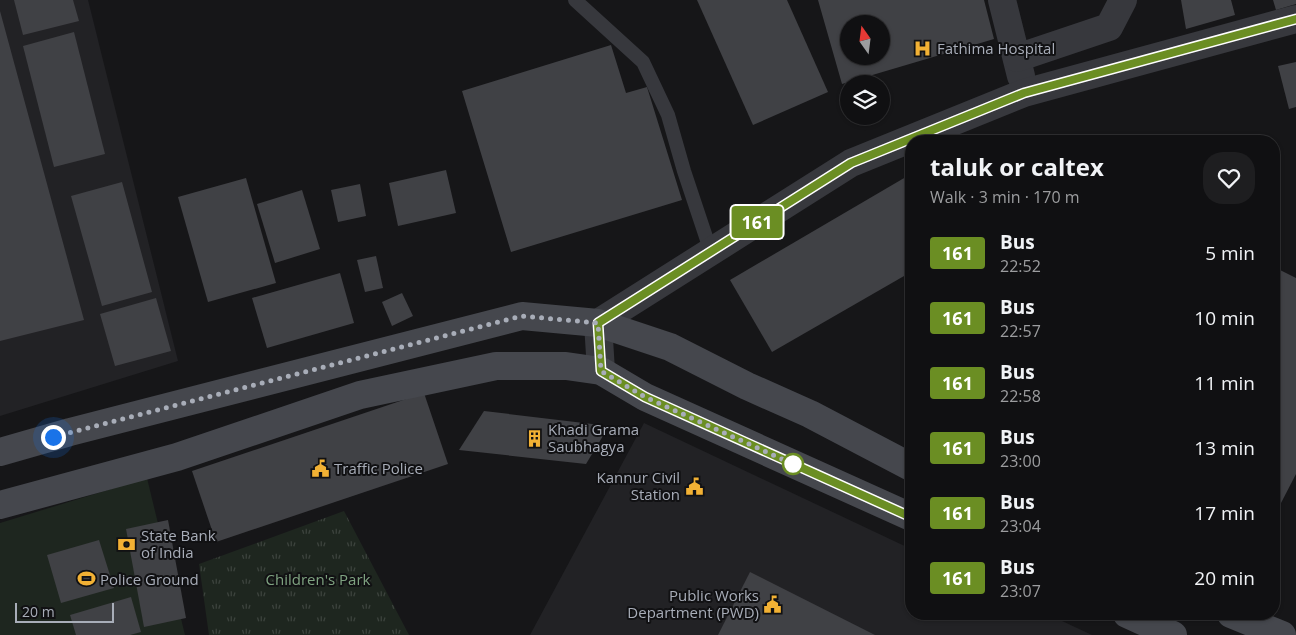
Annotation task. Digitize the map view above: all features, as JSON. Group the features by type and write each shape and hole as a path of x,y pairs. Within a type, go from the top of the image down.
{"main road":[{"path":"0,452 70,432 522,316 598,323 670,347 747,386 810,414 905,464"},
{"path":"0,506 177,457 360,395 496,366 566,366 601,371 645,397 905,514"},
{"path":"1140,620 1173,635"},
{"path":"1246,620 1285,635"}],"street":[{"path":"1002,0 1024,93"},
{"path":"1017,58 1109,27 1123,0"},
{"path":"920,135 1024,93 1296,19"},
{"path":"601,371 598,323 851,163 905,141"}],"lane":[{"path":"574,0 643,62 668,115 684,171 711,252"}],"shaded area":[{"path":"0,0 88,0 178,361 0,416"},
{"name":"Kannur Civil Station","path":"644,423 905,546 905,620 1060,620 1092,635 530,635"}],"green space":[{"name":"Police Ground","path":"147,478 185,635 0,635 0,523"},
{"name":"Children's Park","path":"344,511 409,635 209,635 199,564"}],"building":[{"path":"14,0 73,0 79,21 23,35"},
{"path":"697,0 787,0 828,92 753,125"},
{"name":"Fathima Hospital","path":"818,0 984,0 994,39 872,75 840,75 840,77"},
{"path":"1181,0 1231,0 1235,15 1186,29"},
{"path":"1273,0 1296,0 1296,4 1276,10"},
{"path":"0,11 84,320 0,341"},
{"path":"74,32 105,154 54,167 23,46"},
{"path":"611,45 626,93 647,87 682,200 511,252 462,91"},
{"path":"1296,62 1296,107 1289,109 1278,66"},
{"path":"446,170 456,213 398,226 389,183"},
{"path":"246,178 276,283 208,302 178,197"},
{"path":"905,178 905,275 772,352 730,280"},
{"path":"122,182 152,292 102,306 71,196"},
{"path":"360,184 366,216 338,222 331,190"},
{"path":"302,190 320,249 275,263 257,204"},
{"path":"376,256 383,288 365,292 357,260"},
{"path":"1280,270 1296,278 1296,474 1281,503"},
{"path":"340,273 354,323 267,348 252,298"},
{"path":"402,293 413,316 392,326 382,302"},
{"path":"156,298 171,351 115,366 100,314"},
{"name":"Traffic Police","path":"424,393 448,464 216,542 192,471"},
{"name":"Khadi Grama Saubhagya","path":"484,411 609,426 586,464 459,450"},
{"path":"168,520 186,618 144,627 126,529"},
{"path":"99,540 114,588 61,603 47,555"},
{"name":"Public Works Department (PWD)","path":"750,572 875,635 718,635"},
{"path":"131,597 141,632 130,635 76,635 70,615"}],"bus line":[{"name":"161","path":"920,135 1024,93 1296,19"},
{"name":"161","path":"905,141 851,163 598,323 601,371 645,397 905,514"}],"place":[{"name":"Fathima Hospital","path":"923,48"},
{"name":"Khadi Grama Saubhagya","path":"534,438"},
{"name":"Traffic Police","path":"320,468"},
{"name":"Kannur Civil Station","path":"694,486"},
{"name":"State Bank of India","path":"127,544"},
{"name":"Police Ground","path":"86,579"},
{"name":"Public Works Department (PWD)","path":"773,604"}],"route":[{"path":"53,437 522,316 598,323 601,371 645,397 793,464"}]}
